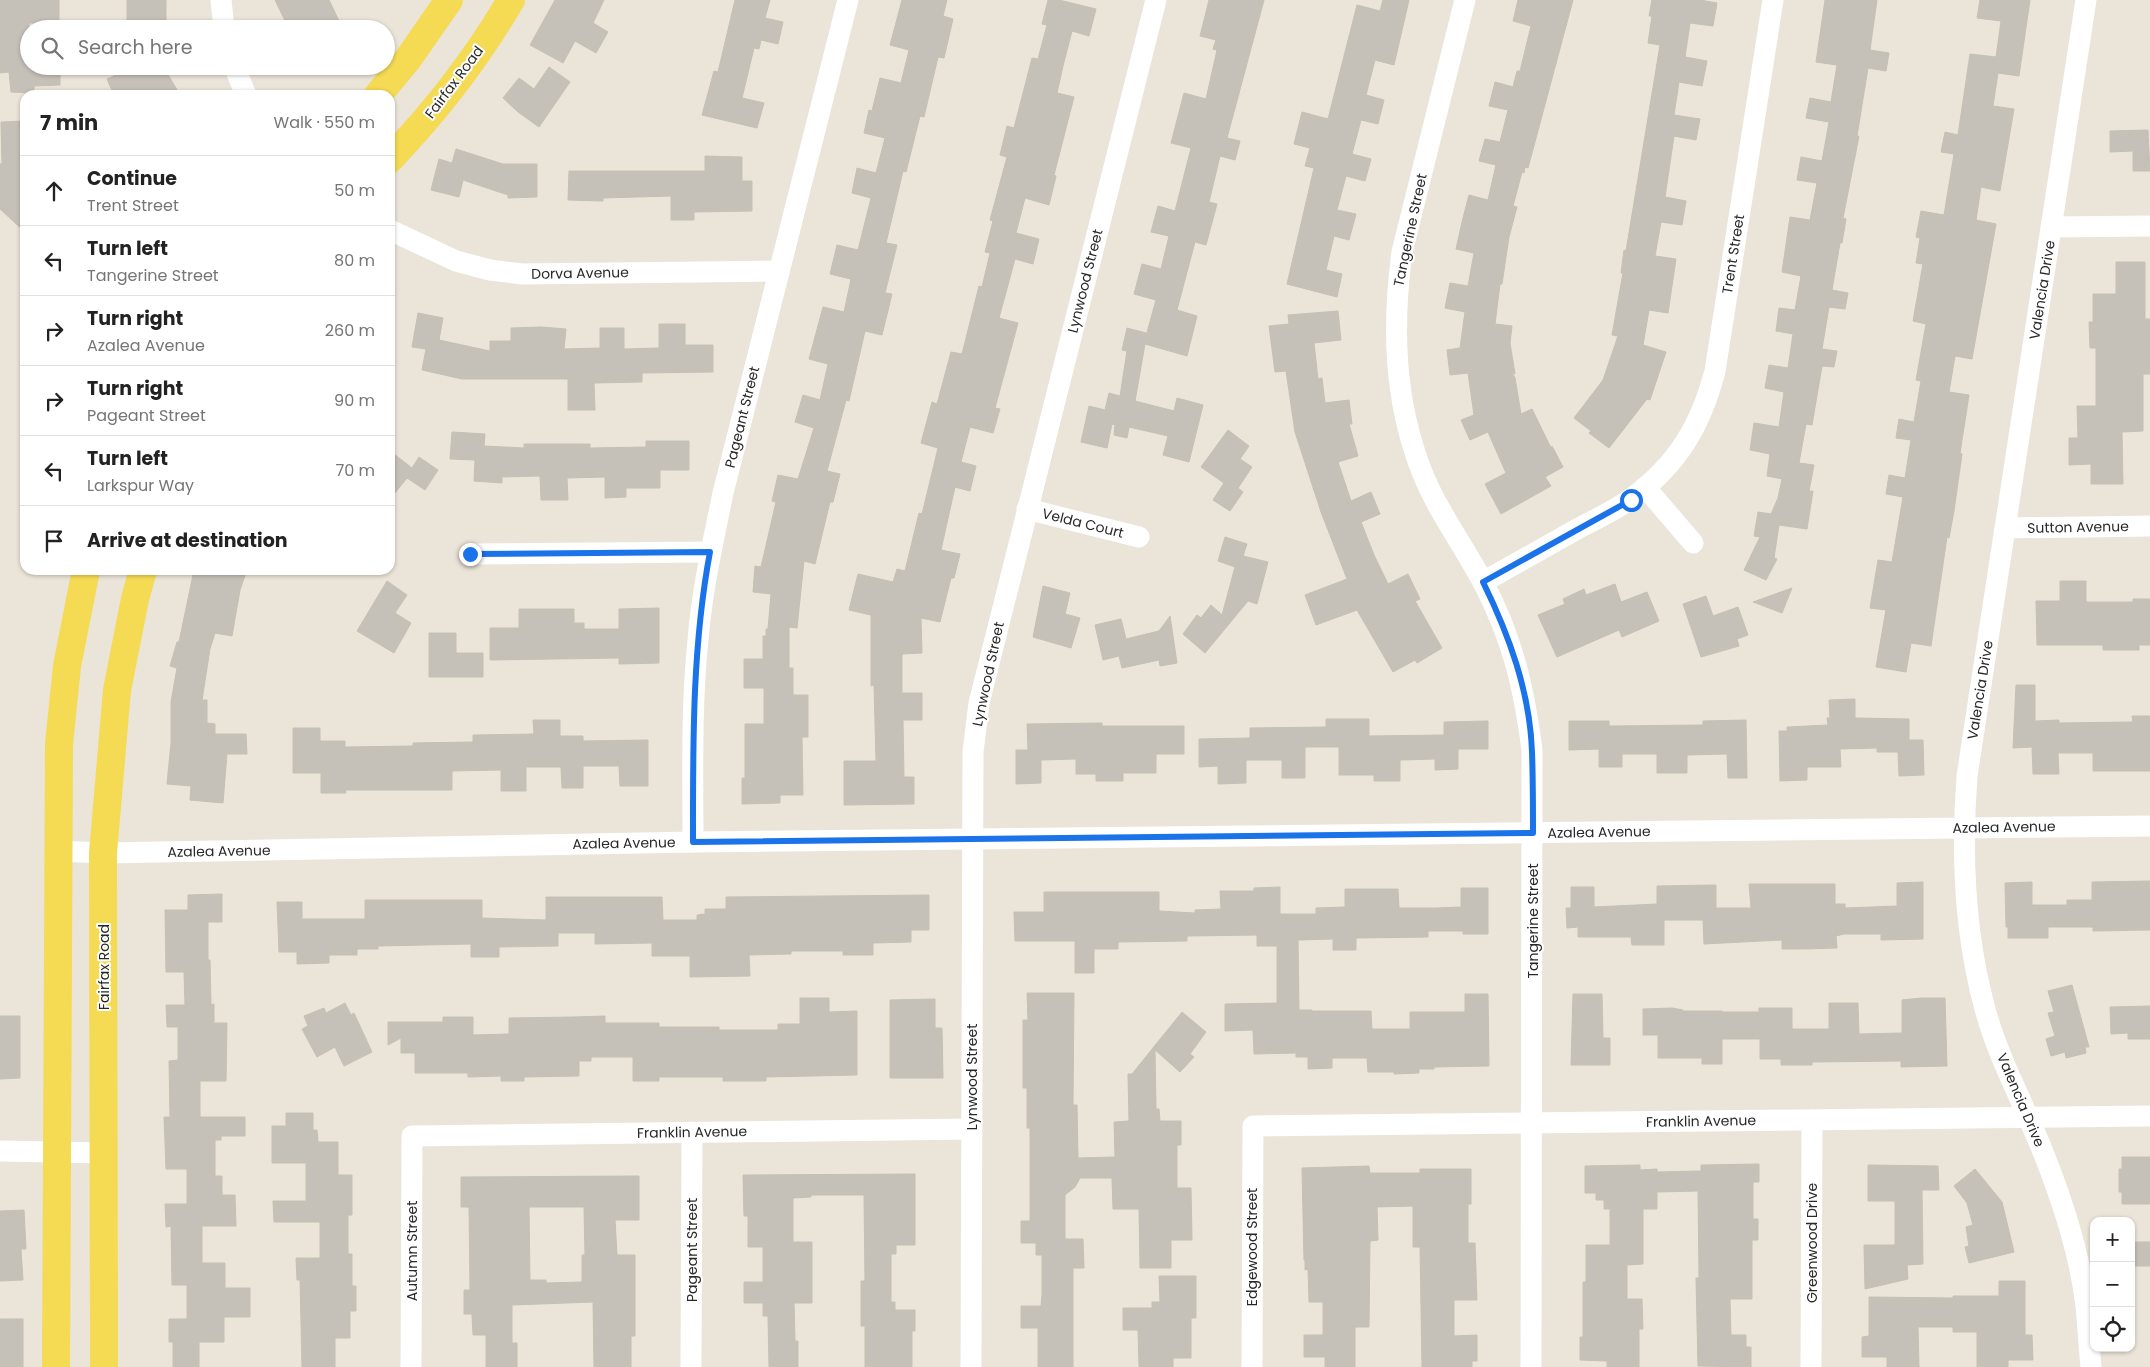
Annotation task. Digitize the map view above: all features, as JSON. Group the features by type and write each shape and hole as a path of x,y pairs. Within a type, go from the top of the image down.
{"main road":[{"path":"395,75 449,0"},
{"name":"Fairfax Road","path":"395,154 413,135 454,84 492,31 511,0"},
{"path":"382,90 395,75"},
{"path":"56,1367 59,744 67,666 85,575"},
{"name":"Fairfax Road","path":"104,1367 103,853 117,690 135,598 142,575"}],"street":[{"path":"220,0 223,20"},
{"name":"Pageant Street","path":"693,842 693,717 698,640 710,552 723,493 848,0"},
{"name":"Lynwood Street","path":"971,1367 974,752 979,703 1156,0"},
{"name":"Tangerine Street","path":"1465,0 1402,252 1397,293 1395,342 1399,384 1407,425 1422,472 1442,516 1483,582 1500,617 1514,656 1526,701 1532,750 1533,833 1531,1367"},
{"name":"Trent Street","path":"1483,582 1631,500 1659,476 1677,456 1694,430 1707,401 1715,371 1772,0"},
{"name":"Valencia Drive","path":"2086,0 1967,776 1963,828 1966,905 1973,957 1988,1018 2006,1070 2044,1154 2063,1204 2076,1254 2086,1306 2091,1367"},
{"path":"238,75 244,90"},
{"path":"2051,227 2150,226"},
{"name":"Dorva Avenue","path":"395,232 456,261 490,270 522,274 779,271"},
{"path":"1645,488 1693,543"},
{"name":"Velda Court","path":"1027,509 1139,537"},
{"name":"Sutton Avenue","path":"2005,528 2150,526"},
{"path":"470,554 710,552"},
{"name":"Azalea Avenue","path":"58,851 103,853 693,842 2150,826"},
{"name":"Franklin Avenue","path":"1252,1126 2150,1116"},
{"name":"Greenwood Drive","path":"1811,1367 1812,1120"},
{"name":"Edgewood Street","path":"1252,1126 1252,1367"},
{"name":"Franklin Avenue","path":"412,1136 972,1129"},
{"name":"Pageant Street","path":"691,1367 692,1132"},
{"name":"Autumn Street","path":"411,1367 412,1136"},
{"path":"0,1152 57,1151 105,1153"}],"building":[{"path":"0,0 59,0 59,20 20,20 20,75 60,75 60,85 34,86 34,90 11,92 9,72 0,73"},
{"path":"127,0 166,0 166,20 127,20"},
{"path":"275,0 329,0 339,20 285,20"},
{"path":"555,0 604,0 593,23 608,32 596,53 575,41 563,63 530,45"},
{"path":"735,0 770,0 765,18 783,22 778,44 761,40 759,49 754,48 742,98 764,103 757,128 702,115 714,71 718,72"},
{"path":"902,0 947,0 943,16 953,19 944,58 938,57 924,117 920,116 906,172 903,171 886,243 897,245 885,293 892,294 882,335 865,331 849,401 846,400 827,471 840,474 833,502 830,502 815,564 804,561 797,628 789,627 789,668 793,668 793,695 808,695 808,737 802,737 803,795 780,795 780,803 742,804 742,778 745,778 745,724 764,724 764,688 744,688 744,659 763,659 763,636 766,636 766,629 768,629 771,594 753,592 755,566 761,567 776,502 772,501 778,475 798,479 814,428 795,422 803,395 820,400 828,364 809,359 823,307 844,312 851,279 830,274 837,245 858,250 871,198 852,193 857,168 876,173 885,138 864,133 869,110 872,111 880,78 901,83 909,50 890,45"},
{"path":"1048,0 1059,0 1096,9 1089,36 1072,31 1063,66 1057,93 1074,97 1054,175 1056,176 1049,205 1025,198 1016,233 1039,239 1033,264 1015,259 999,318 1018,323 995,408 1000,409 993,433 970,427 961,462 976,466 970,491 955,487 941,550 960,554 954,578 951,578 940,622 921,618 922,653 902,654 902,693 922,693 922,720 903,720 904,777 914,777 914,804 844,805 844,761 876,761 874,685 871,686 871,615 849,610 858,574 893,582 897,569 905,571 919,513 922,514 938,448 921,443 932,402 937,404 951,352 962,354 979,286 982,287 990,253 985,252 993,221 990,220 1007,157 1000,155 1007,126 1014,128 1032,58 1038,59 1047,25 1042,24"},
{"path":"1209,0 1264,0 1227,138 1240,141 1235,160 1220,156 1209,202 1217,204 1206,245 1195,242 1177,310 1197,316 1187,356 1145,344 1135,401 1174,411 1177,398 1203,405 1189,462 1163,455 1168,436 1129,427 1127,438 1114,435 1115,425 1112,424 1107,448 1081,442 1089,406 1105,410 1109,393 1120,396 1127,351 1122,350 1127,328 1146,333 1146,336 1156,300 1134,294 1142,264 1161,269 1169,236 1151,232 1158,206 1175,211 1191,148 1171,143 1184,93 1206,99 1217,50 1213,49 1216,40 1200,36"},
{"path":"1383,0 1409,0 1394,65 1375,60 1366,95 1384,100 1378,124 1361,120 1352,154 1371,159 1365,181 1346,176 1337,210 1356,214 1349,240 1334,236 1326,270 1342,274 1337,297 1287,284 1314,168 1305,166 1310,148 1294,144 1302,112 1328,119 1357,5 1380,11"},
{"path":"1518,0 1573,0 1528,168 1525,167 1524,173 1522,172 1513,206 1517,207 1509,237 1502,284 1500,284 1495,324 1512,326 1510,343 1515,374 1512,372 1515,378 1521,414 1532,409 1551,448 1552,446 1563,467 1545,477 1551,486 1501,514 1485,484 1506,473 1488,432 1470,440 1461,420 1474,415 1468,373 1450,375 1447,350 1460,348 1465,312 1445,308 1450,283 1468,286 1474,253 1456,249 1469,195 1488,200 1496,165 1479,161 1485,139 1500,142 1508,110 1489,106 1495,82 1513,87 1517,71 1520,71 1531,26 1513,21"},
{"path":"1652,0 1700,0 1717,3 1713,26 1690,23 1685,57 1707,61 1702,86 1679,82 1674,115 1700,119 1696,140 1674,136 1665,197 1686,201 1682,225 1661,222 1655,256 1676,259 1668,313 1649,310 1643,345 1666,352 1650,400 1647,399 1609,448 1589,433 1591,431 1574,418 1603,380 1618,336 1612,335 1623,273 1621,273 1624,250 1626,251 1660,45 1648,43 1652,16 1649,16"},
{"path":"1825,0 1877,0 1870,50 1889,53 1886,71 1868,68 1857,136 1859,136 1843,218 1846,219 1832,290 1848,293 1845,309 1829,307 1822,349 1837,351 1834,367 1822,366 1812,425 1806,424 1799,463 1814,465 1809,491 1813,491 1807,529 1779,525 1774,558 1777,559 1766,580 1744,570 1760,537 1754,536 1758,512 1771,514 1778,498 1782,479 1767,476 1770,454 1750,450 1754,423 1779,427 1784,392 1765,388 1769,365 1788,368 1793,334 1776,331 1779,308 1795,310 1801,276 1782,272 1790,217 1810,220 1817,183 1797,180 1801,157 1822,161 1829,122 1806,118 1810,98 1831,102 1837,65 1816,62"},
{"path":"1980,0 2030,0 2019,76 1998,73 1993,106 2014,109 2000,191 1981,187 1976,220 1996,224 1972,359 1955,356 1949,392 1969,395 1954,511 1949,538 1947,537 1931,646 1911,643 1906,672 1876,667 1886,610 1870,608 1878,560 1892,562 1903,497 1886,494 1889,475 1905,478 1911,440 1896,438 1899,419 1914,422 1921,381 1916,380 1926,324 1913,321 1923,264 1916,263 1920,238 1916,237 1921,211 1944,215 1954,154 1941,152 1945,132 1958,135 1970,54 1996,57 2001,21 1977,18"},
{"path":"549,67 570,82 539,127 503,98 519,78 534,89"},
{"path":"116,75 168,75 177,90 112,90 107,79"},
{"path":"20,121 20,227 0,209 1,122"},
{"path":"2148,130 2150,171 2133,171 2133,151 2110,152 2110,131"},
{"path":"456,149 503,164 537,164 537,197 508,198 508,195 463,180 459,197 431,190 439,159 452,163"},
{"path":"705,156 742,157 742,181 752,181 752,211 694,212 694,220 671,220 671,196 603,198 603,201 568,200 569,171 705,171"},
{"path":"2116,262 2145,262 2145,319 2150,319 2150,374 2143,374 2143,431 2122,432 2123,484 2091,484 2091,464 2069,465 2069,438 2078,438 2077,406 2096,406 2096,348 2090,348 2089,322 2093,322 2093,294 2116,294"},
{"path":"1338,311 1341,340 1314,343 1318,379 1322,378 1325,403 1349,400 1352,424 1349,424 1358,456 1338,462 1351,501 1371,492 1380,514 1361,522 1388,584 1408,574 1420,599 1415,601 1442,648 1417,663 1415,660 1393,672 1357,610 1316,625 1305,595 1347,579 1321,512 1295,432 1286,371 1275,372 1269,326 1289,324 1288,315"},
{"path":"418,313 443,318 439,340 490,351 490,341 511,341 511,328 541,327 566,329 564,349 600,348 600,328 624,328 624,349 659,348 659,324 685,324 685,345 713,345 713,372 642,373 642,382 594,383 595,410 568,410 568,379 462,379 422,370 426,349 412,347"},
{"path":"1228,430 1249,446 1240,459 1252,467 1238,488 1243,492 1230,511 1213,500 1224,483 1201,467"},
{"path":"452,432 485,434 484,446 524,448 524,444 590,444 590,448 646,447 646,441 689,441 689,470 660,470 660,488 626,488 626,497 605,498 605,477 567,478 568,500 541,500 540,476 502,477 502,483 474,481 475,460 450,459"},
{"path":"395,455 412,468 419,457 438,470 425,490 407,478 395,493"},
{"path":"1225,537 1247,544 1243,556 1268,562 1257,604 1248,601 1205,653 1183,634 1197,615 1201,618 1211,605 1222,615 1235,567 1218,561"},
{"path":"193,575 245,575 240,590 232,636 215,633 210,649 202,700 207,700 207,723 215,724 215,734 246,734 247,754 227,754 223,803 190,800 191,786 167,784 171,743 171,702 177,668 170,666 177,642 179,642"},
{"path":"387,581 407,595 395,613 411,623 394,653 357,631"},
{"path":"2060,581 2086,581 2086,602 2133,602 2133,599 2150,599 2150,645 2139,645 2139,650 2103,650 2103,645 2037,645 2036,601 2060,601"},
{"path":"1615,584 1621,602 1647,592 1659,621 1622,637 1619,630 1557,657 1538,615 1565,604 1563,599 1584,589 1586,595"},
{"path":"1043,586 1070,593 1065,614 1080,618 1071,648 1033,637"},
{"path":"1792,588 1782,613 1753,602"},
{"path":"1706,596 1713,616 1738,607 1748,635 1737,639 1739,646 1701,657 1683,604"},
{"path":"659,608 659,663 619,664 619,658 490,660 490,628 519,628 519,609 574,609 574,623 584,623 584,629 619,629 619,609"},
{"path":"1170,616 1177,663 1160,666 1159,660 1122,668 1119,656 1103,660 1095,625 1121,619 1126,639 1159,631"},
{"path":"429,633 456,633 456,653 483,653 483,677 429,677"},
{"path":"2016,685 2035,685 2035,721 2059,720 2059,723 2133,722 2132,716 2150,716 2150,771 2093,771 2093,753 2058,753 2059,774 2033,774 2032,747 2013,748"},
{"path":"1855,699 1855,718 1909,719 1909,740 1923,740 1924,775 1899,776 1898,752 1877,752 1877,748 1840,749 1841,767 1807,767 1807,780 1780,781 1779,731 1787,731 1787,727 1828,725 1827,718 1830,718 1829,700"},
{"path":"1326,719 1369,719 1369,736 1444,735 1444,722 1488,721 1488,749 1458,749 1458,769 1435,770 1435,759 1400,760 1400,781 1374,781 1374,775 1339,775 1339,747 1305,747 1305,778 1282,778 1282,760 1246,760 1246,783 1218,784 1218,766 1199,767 1199,739 1250,738 1250,728 1326,727"},
{"path":"533,720 560,720 560,736 583,736 583,741 648,740 648,786 620,786 619,766 583,766 583,788 562,788 561,767 526,767 526,791 501,791 501,770 452,771 452,790 345,790 346,793 321,793 321,773 293,773 293,728 320,728 320,741 345,741 345,747 413,746 413,743 473,742 473,735 534,734"},
{"path":"1746,720 1747,778 1728,778 1727,754 1687,755 1687,773 1657,773 1657,754 1622,754 1622,767 1599,767 1599,749 1569,750 1569,721 1609,721 1609,726 1703,725 1703,721"},
{"path":"1102,723 1102,726 1184,726 1184,754 1156,754 1156,773 1123,773 1123,781 1096,781 1096,774 1076,774 1076,759 1041,760 1041,783 1016,784 1016,750 1028,750 1027,724"},
{"path":"2150,881 2150,930 2093,931 2093,927 2048,927 2048,938 2008,938 2005,883 2032,882 2032,905 2067,905 2067,900 2092,900 2092,882"},
{"path":"1923,882 1923,939 1881,940 1881,934 1844,934 1836,936 1837,948 1804,949 1782,949 1782,940 1704,944 1703,920 1664,920 1664,945 1632,945 1631,937 1578,937 1578,927 1567,928 1566,908 1571,908 1571,887 1594,887 1594,907 1657,904 1657,886 1716,885 1716,908 1751,908 1749,884 1835,884 1835,904 1845,904 1845,908 1897,906 1897,883"},
{"path":"1280,887 1280,914 1316,914 1316,908 1345,907 1345,889 1398,889 1399,908 1436,908 1461,907 1461,888 1488,888 1488,934 1463,934 1463,931 1428,931 1428,937 1356,938 1356,950 1333,950 1333,939 1298,940 1299,1010 1371,1011 1372,1029 1410,1029 1410,1012 1465,1012 1465,994 1488,994 1489,1066 1434,1067 1434,1069 1419,1069 1419,1073 1394,1074 1394,1072 1368,1072 1367,1058 1332,1058 1332,1068 1308,1069 1308,1057 1296,1057 1296,1053 1254,1054 1253,1030 1225,1031 1225,1004 1277,1003 1277,946 1257,946 1257,935 1187,936 1187,941 1118,942 1118,949 1094,949 1094,973 1075,973 1075,941 1015,941 1014,912 1044,912 1044,892 1159,892 1159,911 1195,913 1195,910 1221,909 1220,891 1254,891 1254,888"},
{"path":"222,894 222,922 208,922 208,960 210,960 211,1005 214,1004 214,1023 227,1023 226,1081 200,1081 200,1117 245,1117 245,1136 221,1136 221,1140 215,1140 215,1176 222,1176 222,1195 235,1195 236,1226 202,1226 202,1263 225,1263 225,1288 250,1288 250,1317 224,1317 224,1342 199,1342 199,1367 173,1367 173,1342 169,1342 169,1319 187,1319 187,1285 172,1285 171,1226 166,1227 165,1204 187,1204 187,1169 166,1169 164,1117 170,1117 169,1061 178,1060 178,1027 167,1027 166,1005 185,1005 184,972 166,972 165,910 188,910 188,895"},
{"path":"929,895 929,930 911,930 911,942 873,943 873,955 843,955 843,951 791,951 791,954 749,955 750,976 690,977 690,956 652,956 652,943 595,944 595,933 558,933 558,946 499,947 499,957 471,957 471,944 378,946 378,949 357,949 357,955 329,955 329,963 297,964 297,952 279,952 277,902 302,902 302,919 365,919 365,900 482,900 482,918 546,920 546,897 662,897 663,920 697,920 697,915 705,914 705,909 726,909 726,897"},
{"path":"2072,985 2089,1047 2085,1047 2086,1053 2066,1058 2065,1052 2051,1056 2046,1039 2055,1036 2048,1013 2054,1012 2048,991"},
{"path":"1027,993 1074,993 1073,1105 1077,1105 1078,1158 1115,1157 1114,1122 1129,1121 1128,1074 1132,1074 1182,1012 1206,1032 1190,1054 1194,1057 1180,1072 1155,1050 1156,1109 1159,1109 1160,1121 1181,1121 1181,1145 1177,1145 1177,1188 1191,1188 1192,1240 1171,1240 1171,1268 1140,1268 1139,1209 1113,1209 1112,1178 1080,1178 1075,1187 1065,1195 1065,1239 1083,1239 1084,1268 1073,1268 1073,1367 1038,1367 1038,1328 1021,1328 1021,1306 1041,1306 1042,1295 1042,1255 1036,1255 1036,1243 1021,1243 1021,1221 1030,1221 1030,1128 1027,1128 1027,1088 1023,1088 1023,1020 1028,1020"},
{"path":"1573,994 1602,994 1603,1038 1610,1038 1610,1065 1571,1065"},
{"path":"800,998 829,998 829,1012 857,1011 857,1075 766,1077 766,1081 723,1081 723,1077 659,1077 659,1081 633,1081 633,1057 591,1057 591,1061 579,1061 579,1076 524,1077 524,1081 501,1081 501,1076 468,1077 468,1073 415,1073 415,1053 401,1053 401,1038 388,1045 388,1022 443,1022 443,1017 473,1017 473,1035 509,1034 509,1018 605,1016 605,1023 659,1023 659,1027 719,1027 719,1030 778,1030 778,1024 800,1024"},
{"path":"1945,998 1947,1066 1901,1067 1901,1061 1812,1062 1812,1065 1781,1065 1781,1059 1760,1059 1760,1039 1722,1039 1722,1064 1702,1064 1702,1058 1658,1058 1658,1035 1643,1035 1643,1009 1672,1008 1683,1011 1759,1012 1759,1008 1792,1008 1792,1029 1829,1029 1829,1003 1858,1003 1859,1034 1902,1033 1902,1000"},
{"path":"935,999 935,1028 942,1028 943,1078 890,1078 890,1000"},
{"path":"345,1003 351,1015 354,1013 372,1052 344,1066 335,1047 317,1057 302,1029 308,1026 304,1016 324,1008 326,1013"},
{"path":"2150,1006 2150,1039 2128,1039 2128,1033 2111,1034 2110,1007"},
{"path":"0,1016 20,1016 20,1078 0,1079"},
{"path":"286,1113 313,1113 313,1130 317,1130 318,1142 338,1142 338,1175 352,1175 352,1215 348,1215 348,1254 352,1254 352,1286 356,1286 356,1311 350,1311 350,1338 335,1338 335,1367 302,1367 300,1280 297,1280 296,1258 320,1258 320,1222 274,1222 273,1201 306,1201 306,1163 272,1163 272,1126 286,1126"},
{"path":"2122,1157 2150,1157 2150,1204 2122,1204 2122,1192 2119,1192 2119,1169 2122,1169"},
{"path":"1759,1164 1759,1182 1753,1182 1753,1219 1758,1219 1758,1240 1752,1240 1752,1299 1730,1299 1731,1335 1746,1335 1746,1347 1751,1347 1751,1367 1698,1366 1696,1278 1699,1278 1698,1191 1657,1192 1657,1209 1643,1209 1643,1264 1627,1265 1627,1299 1642,1299 1643,1329 1639,1329 1639,1367 1607,1367 1607,1361 1580,1360 1580,1337 1583,1337 1583,1282 1586,1282 1586,1245 1610,1245 1610,1209 1604,1209 1604,1200 1596,1200 1596,1193 1585,1193 1585,1166 1640,1165 1640,1170 1657,1169 1657,1172 1701,1171 1701,1165"},
{"path":"1868,1165 1938,1166 1939,1190 1922,1190 1923,1264 1907,1265 1908,1279 1865,1289 1864,1245 1895,1245 1895,1201 1868,1201"},
{"path":"1369,1166 1370,1173 1420,1173 1420,1169 1471,1169 1471,1204 1468,1204 1468,1243 1475,1243 1477,1300 1454,1300 1454,1336 1477,1335 1477,1361 1472,1361 1472,1367 1422,1367 1420,1247 1413,1247 1413,1206 1377,1207 1378,1240 1370,1241 1369,1327 1355,1327 1355,1367 1325,1367 1325,1357 1304,1357 1304,1335 1323,1335 1323,1302 1309,1302 1308,1269 1305,1270 1304,1260 1302,1168"},
{"path":"1975,1169 2002,1202 2014,1252 1969,1263 1965,1247 1969,1246 1966,1227 1973,1225 1967,1203 1954,1186"},
{"path":"915,1174 915,1245 896,1245 896,1254 891,1254 891,1302 895,1302 895,1310 915,1310 915,1331 912,1331 912,1367 865,1367 865,1326 861,1326 861,1281 865,1281 864,1195 811,1195 811,1197 793,1198 793,1242 812,1242 812,1303 794,1303 795,1341 798,1341 798,1367 769,1367 768,1316 763,1316 763,1303 744,1303 744,1282 763,1282 763,1247 748,1247 748,1216 744,1216 743,1175"},
{"path":"639,1176 639,1220 615,1220 617,1255 635,1255 635,1336 631,1336 631,1367 594,1367 593,1302 512,1305 512,1343 517,1343 517,1367 486,1367 486,1335 473,1335 472,1314 464,1314 464,1290 470,1290 469,1207 461,1207 461,1177","holes":["529,1207 584,1207 585,1255 582,1255 582,1282 546,1283 546,1280 530,1280"]},
{"path":"24,1210 26,1249 21,1249 23,1280 0,1281 0,1211"},
{"path":"2135,1242 2150,1242 2150,1266 2135,1266"},
{"path":"1159,1276 1196,1276 1196,1318 1191,1318 1191,1358 1173,1358 1173,1367 1139,1367 1138,1330 1123,1330 1123,1308 1152,1308 1152,1302 1160,1302"},
{"path":"1999,1281 2025,1281 2025,1335 2032,1335 2033,1360 2008,1360 2008,1367 1977,1367 1977,1332 1953,1332 1953,1327 1918,1327 1919,1367 1887,1367 1887,1357 1862,1357 1862,1337 1869,1336 1869,1297 1953,1298 1953,1296 1999,1296"},
{"path":"0,1319 23,1319 23,1367 0,1367"}],"route":[{"path":"470,554 710,552 698,640 693,717 693,842 1533,833 1532,750 1526,701 1514,656 1500,617 1483,582 1631,500"}]}
